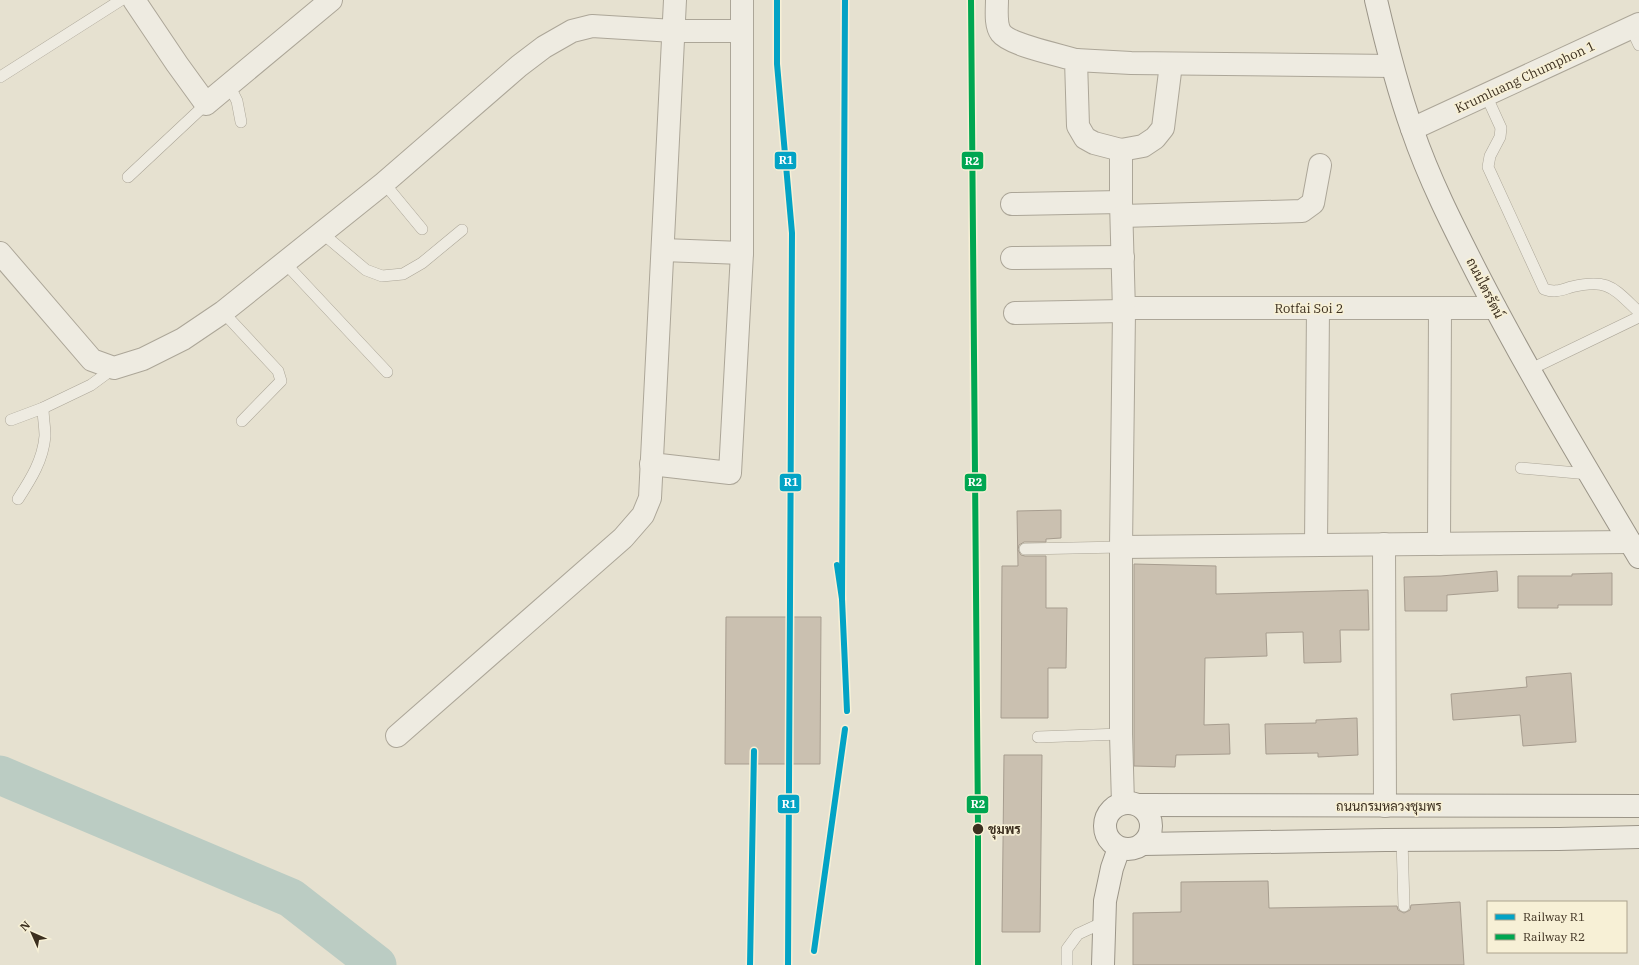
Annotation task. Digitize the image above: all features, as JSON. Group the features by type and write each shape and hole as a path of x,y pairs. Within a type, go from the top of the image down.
{"street":[{"path":"134,0 206,104 330,0"},
{"path":"397,736 623,538 643,515 650,498 675,0"},
{"path":"651,464 730,473 742,253 742,0"},
{"path":"998,0 997,25 1001,33 1010,40 1076,60 1171,64 1392,66"},
{"name":"ถนนไตรรัตน์","path":"1376,0 1392,66 1412,129 1447,215 1529,370 1634,550"},
{"path":"0,253 92,360 114,368 157,353 183,339 223,312 384,184 519,66 544,47 572,31 592,26 674,31 742,31"},
{"name":"Krumluang Chumphon 1","path":"1412,129 1486,95 1636,32"},
{"path":"1076,60 1078,126 1085,138 1121,150 1143,146 1155,138 1163,128 1171,64"},
{"path":"1121,150 1124,310 1121,547 1121,734 1131,804"},
{"path":"1012,204 1121,209 1302,211 1313,203 1320,165"},
{"path":"663,250 742,253"},
{"path":"1012,258 1123,257"},
{"path":"1316,545 1318,308"},
{"path":"1438,544 1440,308"},
{"name":"Rotfai Soi 2","path":"1014,313 1124,310 1495,308"},
{"path":"1384,544 1385,806 1394,840"},
{"path":"1121,547 1438,544 1634,550"},
{"path":"1143,844 1151,831 1152,823 1150,816 1131,804 1116,806 1106,818 1106,834 1109,841 1120,848 1130,850 1143,844 1639,837"},
{"name":"ถนนกรมหลวงชุมพร","path":"1131,804 1639,806"},
{"path":"1559,839 1560,806"},
{"path":"1103,965 1105,902 1112,868 1120,848"}],"lane":[{"path":"0,77 121,0"},
{"path":"229,85 237,101 241,122"},
{"path":"1486,95 1501,128 1500,137 1490,156 1488,167 1544,289 1553,292 1588,283 1600,283 1614,289 1638,319 1529,370"},
{"path":"128,177 206,104"},
{"path":"384,184 422,229"},
{"path":"322,233 366,270 382,276 403,274 422,263 462,230"},
{"path":"285,263 387,372"},
{"path":"223,312 278,371 281,381 242,421"},
{"path":"11,420 43,408 92,384 114,368"},
{"path":"18,499 31,479 42,457 45,435 43,408"},
{"path":"1521,468 1589,474"},
{"path":"1025,549 1121,547"},
{"path":"1038,736 1121,734"},
{"path":"1394,840 1404,906"},
{"path":"1067,965 1067,949 1078,934 1104,922"}],"building":[{"path":"1061,510 1061,538 1046,539 1046,542 1024,542 1019,545 1018,550 1021,555 1025,556 1046,556 1046,608 1067,608 1066,668 1048,668 1048,718 1001,718 1002,566 1018,566 1017,511"},
{"path":"1134,564 1216,566 1216,594 1368,590 1369,630 1340,630 1341,662 1304,663 1303,632 1266,633 1267,656 1205,658 1204,725 1229,724 1230,754 1176,755 1175,767 1134,766"},
{"path":"1497,571 1498,591 1447,595 1447,611 1405,611 1404,577 1441,576"},
{"path":"1612,573 1612,605 1558,605 1558,608 1518,608 1518,576 1572,576 1572,574"},
{"path":"726,617 821,617 820,764 725,764"},
{"path":"1571,673 1576,742 1523,746 1520,715 1453,720 1451,694 1527,687 1526,677"},
{"path":"1357,718 1358,755 1318,757 1318,753 1266,754 1265,724 1316,723 1316,720"},
{"path":"1004,755 1042,755 1040,932 1002,932"},
{"path":"1268,881 1269,908 1397,906 1398,910 1404,913 1410,910 1411,905 1460,902 1464,965 1133,965 1133,913 1181,912 1181,882"}],"waterway":[{"path":"0,775 291,898 377,965"}],"rail line":[{"name":"R1","path":"777,0 777,64 792,233 788,965"},
{"name":"R1","path":"842,599 845,0"},
{"name":"R2","path":"971,0 978,965"},
{"name":"R1","path":"837,565 842,599 847,711"},
{"name":"R1","path":"814,951 845,729"},
{"name":"R1","path":"750,965 754,751"}],"place":[{"name":"ชุมพร","path":"978,829"}]}
